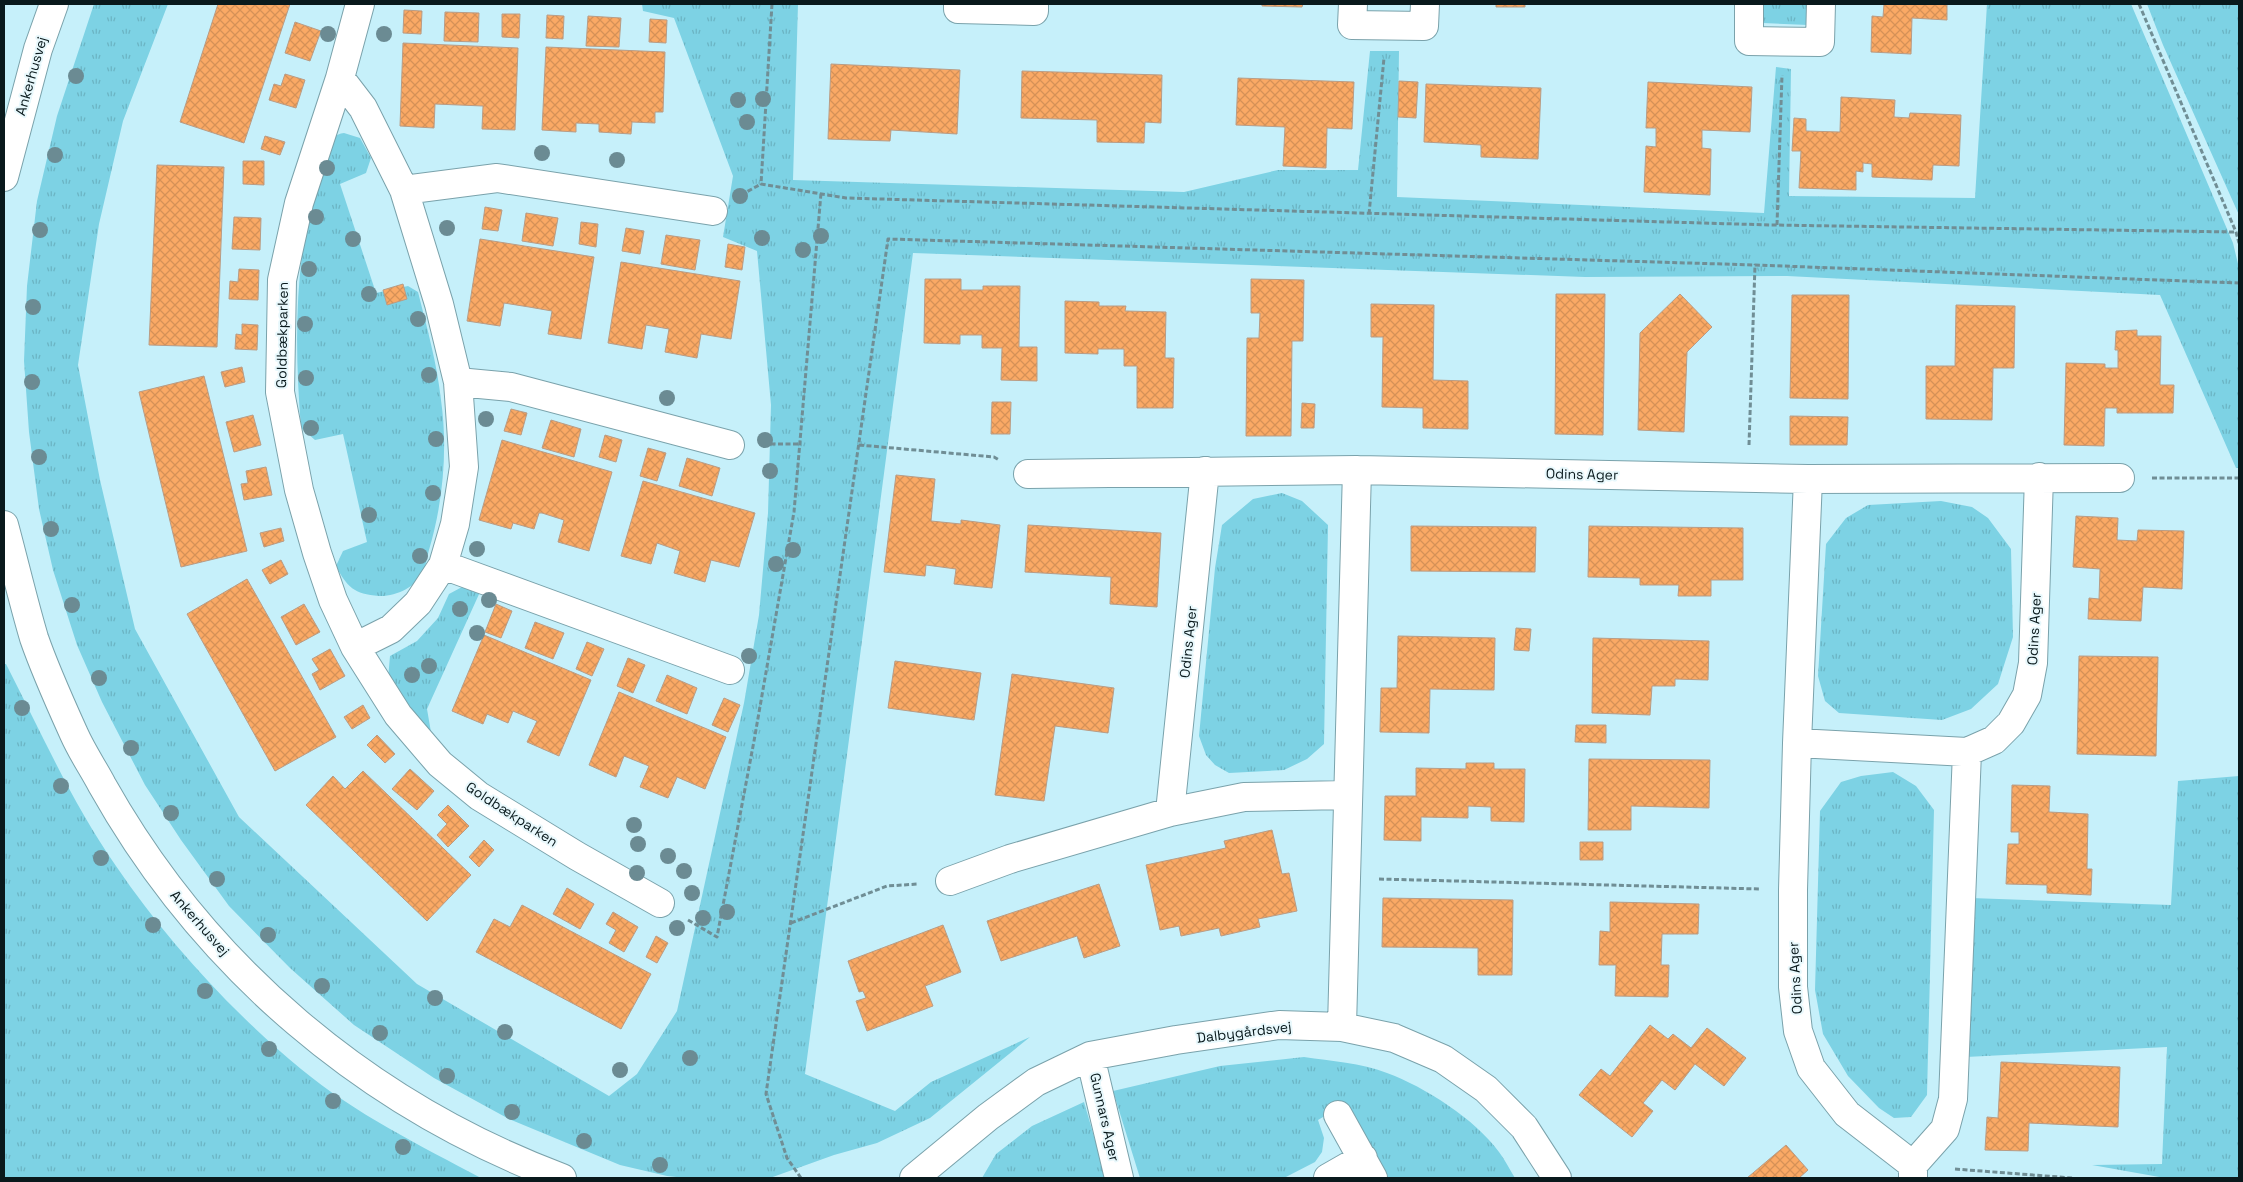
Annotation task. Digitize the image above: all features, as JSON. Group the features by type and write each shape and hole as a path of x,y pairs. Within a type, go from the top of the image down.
{"street":[{"name":"Ankerhusvej","path":"4,177 38,49 54,4"},
{"name":"Goldbækparken","path":"360,4 340,78 299,203 282,280 280,392 299,490 317,553 334,600 355,647 398,715 440,764 479,796 577,856 660,902"},
{"path":"958,4 958,9 1034,11 1034,4"},
{"path":"1353,4 1352,25 1388,26 1424,26 1425,4"},
{"path":"1749,4 1749,41 1783,42 1820,42 1821,4"},
{"path":"340,78 363,108 404,190 439,304 458,382 464,467 455,524 443,565 418,603 391,629 355,647"},
{"path":"404,190 497,178 713,211"},
{"path":"458,382 511,387 730,445"},
{"path":"1342,1027 1357,470"},
{"name":"Odins Ager","path":"1028,474 1357,470 1808,479 2120,478"},
{"name":"Odins Ager","path":"1170,812 1205,471"},
{"name":"Odins Ager","path":"1797,743 1967,752 1994,740 2011,723 2027,695 2033,663 2039,477"},
{"name":"Odins Ager","path":"1808,479 1793,890 1792,987 1798,1031 1811,1068 1847,1114 1913,1172"},
{"name":"Ankerhusvej","path":"4,525 35,639 74,736 125,826 186,911 257,987 336,1055 423,1114 515,1160 562,1178"},
{"path":"443,565 730,670"},
{"path":"1913,1172 1944,1128 1953,1099 1967,752"},
{"path":"950,881 1010,859 1170,812 1244,797 1347,796"},
{"name":"Dalbygårdsvej","path":"914,1178 973,1128 1036,1082 1090,1056 1176,1040 1279,1025 1342,1027 1394,1038 1443,1060 1486,1089 1524,1127 1557,1178"},
{"name":"Gunnars Ager","path":"1090,1056 1119,1178"},
{"path":"1328,1178 1368,1168 1338,1115"}],"path":[{"path":"772,4 760,184 821,194 856,198 1369,214 1777,224 2236,232"},
{"path":"2138,4 2236,232 2239,243"},
{"path":"1369,214 1388,26"},
{"path":"1777,224 1783,42"},
{"path":"660,902 716,937 754,741 794,512 821,194"},
{"path":"1748,478 1755,265 2239,283"},
{"path":"859,445 994,457 1028,474"},
{"path":"2120,478 2239,478"},
{"path":"1346,878 1793,890"},
{"path":"791,924 887,886 950,881"},
{"path":"1913,1172 2072,1178"}],"green space":[{"path":"94,4 168,4 123,121 99,224 78,365 100,480 135,629 239,817 417,984 609,1096 637,1074 677,1011 744,703 759,615 768,513 771,405 757,251 723,237 733,176 674,18 643,11 642,4 798,4 793,180 1184,192 1278,170 1358,170 1370,51 1399,51 1397,197 1764,213 1776,67 1791,69 1789,196 1975,198 1987,4 2131,4 2233,243 2239,268 2239,468 2236,468 2160,295 1787,276 1585,277 913,253 805,1074 895,1111 931,1082 1030,1037 930,1118 877,1143 834,1155 770,1178 686,1178 667,1176 620,1165 509,1119 434,1078 354,1025 290,968 229,906 181,840 145,785 102,702 77,645 53,570 39,509 29,432 24,361 27,286 37,201 57,116"},
{"path":"1764,4 1808,4 1808,25 1763,23"},
{"path":"2147,4 2239,4 2239,215 2163,45"},
{"path":"344,133 360,138 371,158 366,173 340,184 376,293 408,286 418,292 434,359 443,419 444,457 441,495 425,567 420,577 410,586 398,593 385,596 370,595 352,588 336,566 343,551 367,542 343,434 315,440 301,428 297,330 301,264 312,199 324,156 334,137"},
{"path":"1282,493 1302,501 1328,525 1324,744 1307,759 1284,770 1229,773 1215,765 1206,755 1199,736 1215,568 1222,525 1253,499"},
{"path":"1941,501 1972,507 1988,518 2011,549 2013,637 1998,684 1971,709 1942,720 1839,713 1825,701 1818,676 1826,544 1846,518 1868,505"},
{"path":"462,587 480,592 427,709 432,738 388,679 390,656 417,641 438,618 449,594"},
{"path":"4,664 6,664 71,792 100,842 136,894 201,974 275,1047 321,1085 388,1128 481,1178 4,1178"},
{"path":"1893,772 1916,786 1934,810 1927,1095 1911,1117 1894,1118 1879,1108 1848,1076 1823,1034 1815,990 1820,811 1841,782 1861,776"},
{"path":"2239,776 2239,1178 2165,1178 2092,1165 2162,1164 2167,1047 1966,1057 1971,898 2171,905 2178,781"},
{"path":"1304,1057 1367,1067 1402,1079 1433,1095 1463,1116 1489,1140 1515,1178 1386,1178 1345,1104 1318,1120 1324,1138 1322,1152 1315,1162 1284,1178 1140,1178 1113,1091 1220,1066"},
{"path":"1084,1102 1106,1178 982,1178 996,1154 1032,1126"}],"building":[{"path":"218,4 290,4 244,143 180,122"},
{"path":"1262,4 1303,4 1302,7 1262,6"},
{"path":"1496,4 1525,4 1525,7 1496,7"},
{"path":"1884,4 1947,4 1947,20 1912,18 1911,54 1871,52 1872,16 1883,17"},
{"path":"404,10 422,11 421,34 403,33"},
{"path":"445,12 479,13 478,42 444,41"},
{"path":"502,14 520,14 519,38 502,37"},
{"path":"547,15 564,16 563,39 546,38"},
{"path":"588,16 621,18 619,47 586,46"},
{"path":"650,19 667,20 666,43 649,42"},
{"path":"295,22 321,31 310,61 285,53"},
{"path":"403,43 518,48 515,130 482,129 483,106 435,104 434,128 400,126"},
{"path":"546,47 665,52 663,112 655,112 655,123 632,122 631,134 599,132 599,124 576,123 576,132 542,130"},
{"path":"831,64 960,70 957,134 891,130 890,141 828,139"},
{"path":"1022,71 1162,75 1161,123 1145,122 1144,143 1097,142 1097,120 1021,118"},
{"path":"285,74 305,80 296,108 269,100 274,84 281,86"},
{"path":"1238,78 1354,82 1352,129 1327,128 1326,168 1283,166 1285,127 1236,125"},
{"path":"1399,81 1418,82 1416,118 1398,117"},
{"path":"1648,82 1752,87 1750,132 1702,130 1702,148 1711,149 1710,195 1644,192 1646,146 1656,147 1656,128 1646,128"},
{"path":"1426,84 1541,88 1538,159 1481,157 1481,145 1424,142"},
{"path":"1841,97 1895,100 1894,117 1909,118 1910,113 1961,115 1959,166 1933,165 1932,180 1872,177 1872,164 1863,163 1863,172 1856,171 1856,190 1799,188 1801,151 1792,151 1794,118 1806,119 1806,131 1840,132"},
{"path":"265,136 285,142 280,155 261,149"},
{"path":"243,161 264,161 264,185 243,184"},
{"path":"157,165 224,167 217,347 149,345"},
{"path":"485,207 502,210 498,231 482,229"},
{"path":"526,213 558,218 553,246 522,241"},
{"path":"234,217 261,218 260,250 232,249"},
{"path":"581,222 598,224 596,247 579,244"},
{"path":"626,228 644,231 640,254 622,251"},
{"path":"666,235 700,240 695,270 661,264"},
{"path":"480,239 594,257 581,339 548,334 552,311 504,303 500,326 467,321"},
{"path":"728,244 745,247 742,270 725,267"},
{"path":"621,262 740,281 731,339 701,334 697,358 665,352 669,329 646,325 642,349 608,343"},
{"path":"239,269 259,270 258,300 229,299 230,281 238,282"},
{"path":"925,279 961,279 961,290 983,290 983,286 1020,286 1019,347 1037,347 1037,381 1001,380 1002,348 982,348 982,335 960,335 960,344 924,343"},
{"path":"1251,279 1304,280 1303,341 1292,341 1291,436 1246,436 1247,338 1259,338 1260,313 1251,313"},
{"path":"403,284 407,299 387,305 383,290"},
{"path":"1556,294 1605,294 1603,435 1555,434"},
{"path":"1680,294 1712,327 1687,352 1684,432 1638,430 1640,333"},
{"path":"1792,295 1849,295 1848,399 1790,398"},
{"path":"1065,301 1099,302 1099,306 1126,306 1125,311 1166,312 1165,358 1174,358 1173,408 1137,408 1137,366 1124,366 1124,349 1098,349 1098,354 1065,353"},
{"path":"1371,304 1434,305 1433,380 1468,381 1468,429 1423,428 1423,408 1382,407 1383,337 1371,337"},
{"path":"1956,305 2015,306 2014,368 1993,368 1992,420 1926,419 1926,366 1955,366"},
{"path":"242,324 258,325 257,350 235,349 236,334 242,335"},
{"path":"2137,330 2137,336 2161,336 2160,385 2174,385 2173,413 2117,413 2117,408 2105,408 2104,446 2064,445 2066,363 2105,364 2105,368 2118,368 2118,350 2115,350 2116,331"},
{"path":"242,367 245,382 225,387 221,372"},
{"path":"204,376 247,551 181,567 139,392"},
{"path":"992,402 1011,402 1010,434 991,434"},
{"path":"1302,403 1315,404 1314,428 1301,428"},
{"path":"511,409 527,413 521,435 504,431"},
{"path":"253,415 261,445 234,452 226,422"},
{"path":"1790,416 1848,417 1847,445 1790,445"},
{"path":"551,420 581,429 574,457 542,448"},
{"path":"605,435 622,440 616,462 599,457"},
{"path":"502,440 612,472 589,551 558,542 564,520 542,513 539,513 534,529 513,523 511,529 479,520"},
{"path":"648,448 666,453 657,481 640,476"},
{"path":"687,458 720,468 712,496 679,486"},
{"path":"266,467 272,495 244,500 241,484 248,483 246,471"},
{"path":"896,475 935,479 931,521 961,524 961,520 1000,525 992,588 954,584 956,569 926,565 925,576 884,572"},
{"path":"643,481 755,513 739,567 711,560 705,582 674,573 680,551 657,543 651,564 621,556"},
{"path":"2076,516 2118,518 2117,540 2137,541 2138,530 2184,531 2182,589 2143,587 2141,621 2088,619 2089,598 2099,599 2100,569 2073,567"},
{"path":"1028,525 1161,533 1157,607 1110,604 1111,577 1025,572"},
{"path":"1411,526 1536,527 1535,572 1411,571"},
{"path":"1589,526 1743,528 1743,580 1711,580 1711,596 1678,596 1679,585 1640,585 1640,578 1588,577"},
{"path":"281,528 284,541 264,547 260,533"},
{"path":"281,560 288,574 270,584 262,570"},
{"path":"247,579 336,737 275,771 187,614"},
{"path":"304,604 320,632 296,645 281,617"},
{"path":"496,604 512,611 501,638 485,632"},
{"path":"535,622 564,633 553,659 525,648"},
{"path":"1516,628 1531,629 1529,651 1514,650"},
{"path":"484,635 591,680 559,756 527,742 537,721 513,711 508,723 487,714 483,724 452,711"},
{"path":"1398,636 1495,638 1494,690 1430,689 1429,733 1380,732 1381,688 1397,688"},
{"path":"1593,638 1709,641 1708,680 1675,679 1675,686 1652,686 1650,715 1592,713"},
{"path":"587,642 604,649 592,676 576,669"},
{"path":"330,649 345,676 320,690 312,674 319,670 312,659"},
{"path":"2079,656 2158,657 2156,756 2077,754"},
{"path":"628,658 645,665 633,693 617,686"},
{"path":"895,661 981,673 974,720 888,708"},
{"path":"1012,674 1114,688 1108,733 1055,726 1044,801 995,795"},
{"path":"667,675 697,688 687,714 656,701"},
{"path":"619,692 726,737 705,789 677,777 668,798 640,787 649,766 624,756 616,777 589,765"},
{"path":"724,698 740,705 728,732 712,725"},
{"path":"363,705 370,718 352,729 344,717"},
{"path":"1576,725 1606,725 1606,743 1575,742"},
{"path":"377,735 395,754 385,763 367,745"},
{"path":"1589,759 1710,760 1709,808 1631,806 1631,830 1588,830"},
{"path":"1466,763 1494,763 1494,769 1525,769 1524,822 1491,821 1491,807 1468,806 1468,818 1421,817 1421,841 1384,840 1385,796 1416,796 1416,768 1466,769"},
{"path":"410,769 434,791 417,810 392,789"},
{"path":"363,771 471,875 427,921 306,805 333,776 345,789"},
{"path":"2012,785 2050,786 2049,812 2088,814 2087,869 2092,869 2091,895 2047,893 2047,885 2006,884 2008,844 2019,844 2019,832 2011,832"},
{"path":"448,805 469,826 448,847 437,835 447,824 438,815"},
{"path":"1272,830 1282,874 1289,873 1297,911 1258,919 1260,927 1221,936 1219,928 1181,936 1179,926 1160,930 1146,865 1226,848 1224,841"},
{"path":"484,840 494,850 479,867 469,857"},
{"path":"1580,842 1603,842 1603,860 1580,860"},
{"path":"1099,884 1120,946 1084,958 1077,936 1001,961 987,921"},
{"path":"567,888 594,904 580,929 553,914"},
{"path":"1383,898 1513,900 1512,975 1478,975 1478,948 1382,947"},
{"path":"1610,902 1699,904 1698,934 1662,934 1661,965 1669,965 1668,997 1615,996 1616,965 1599,965 1600,931 1610,932"},
{"path":"522,905 651,974 621,1029 476,952 494,919 510,927"},
{"path":"613,912 638,927 624,952 609,943 616,930 606,924"},
{"path":"943,925 961,972 925,986 933,1006 867,1031 856,1001 866,998 863,991 859,992 848,961"},
{"path":"656,936 668,943 657,963 646,957"},
{"path":"1650,1025 1668,1039 1673,1034 1691,1048 1707,1028 1746,1058 1724,1086 1695,1064 1675,1090 1662,1080 1643,1103 1653,1111 1632,1137 1579,1095 1601,1069 1610,1076"},
{"path":"2001,1062 2120,1067 2118,1127 2029,1123 2028,1151 1985,1150 1987,1117 1998,1118"},
{"path":"1786,1145 1808,1170 1799,1178 1747,1178"}]}
